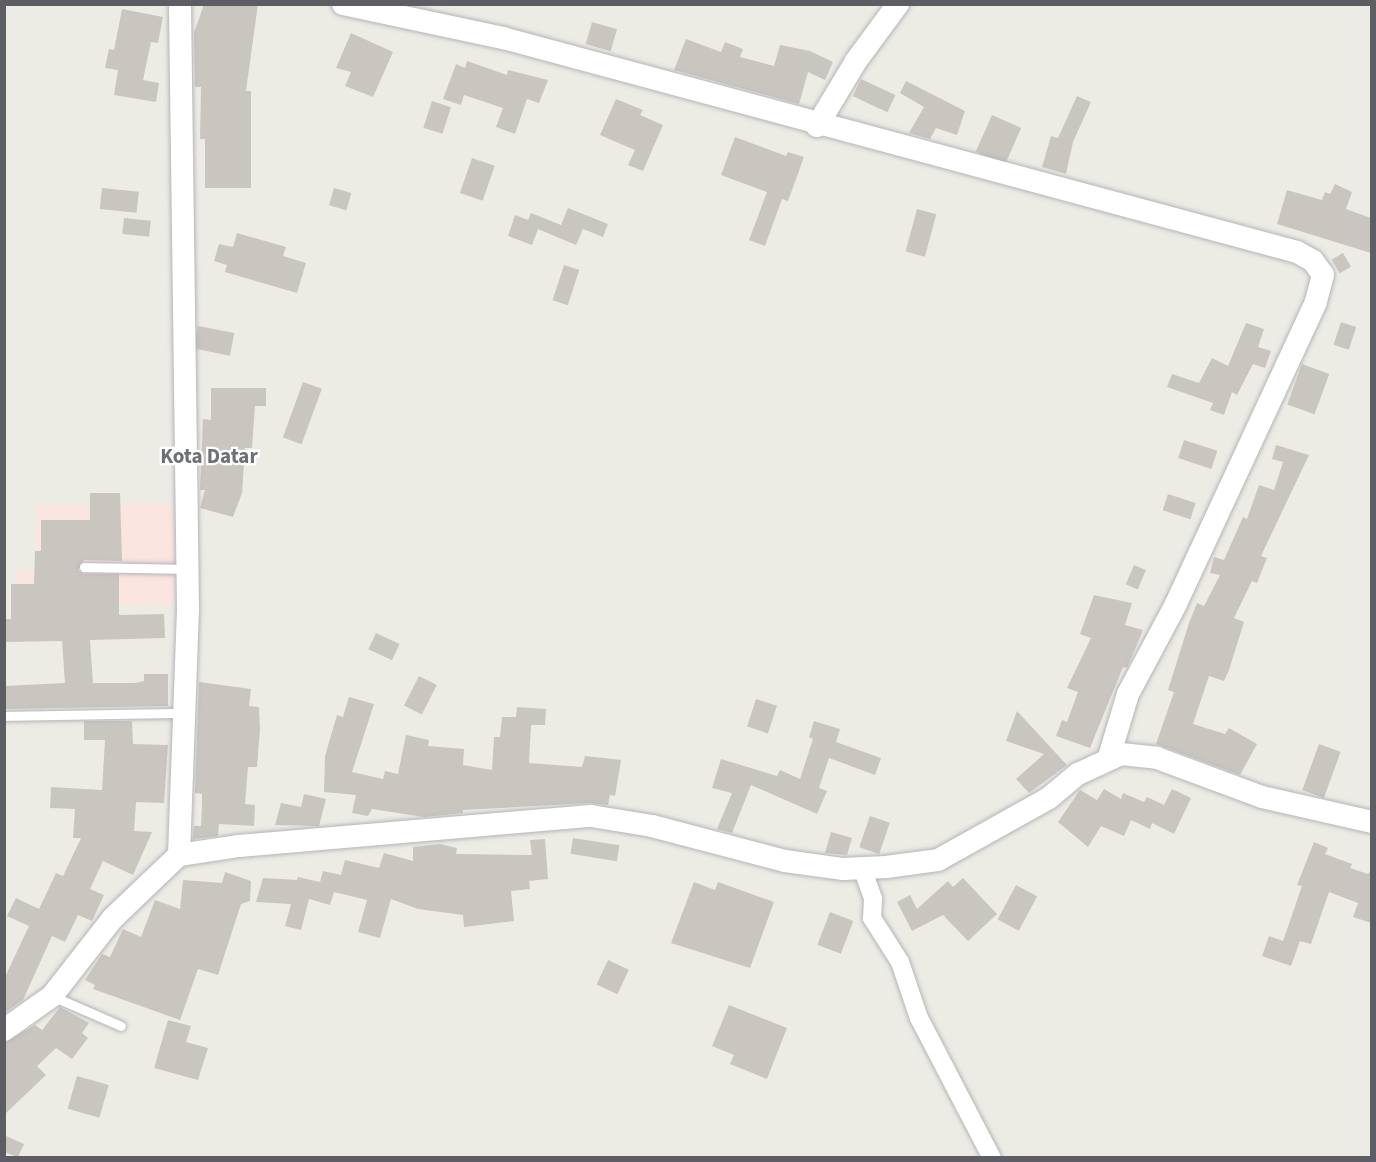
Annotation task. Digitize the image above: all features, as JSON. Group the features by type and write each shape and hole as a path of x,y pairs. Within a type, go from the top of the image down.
{"street":[{"path":"179,855 186,569 180,4"},
{"path":"343,4 503,38 817,126 1297,252 1313,261 1323,275 1316,302 1176,604 1128,694 1109,757"},
{"path":"817,126 856,61 898,4"},
{"path":"4,1030 52,996 113,918 179,855 238,846 591,816 652,826 785,861 862,868 938,860 1040,803 1078,774 1109,757 1134,754 1157,758 1262,797 1371,822"},
{"path":"862,868 873,899 872,918 900,962 919,1018 992,1158"}],"lane":[{"path":"84,567 186,569"},
{"path":"4,716 182,713"},
{"path":"52,996 121,1026"}],"shaded area":[{"path":"176,504 177,605 17,607 16,571 36,570 36,505"}],"building":[{"path":"204,4 258,4 246,91 251,91 251,188 205,188 205,139 200,139 201,87 195,87 194,33"},
{"path":"122,9 163,17 158,43 151,42 143,80 159,83 156,102 114,95 118,70 105,68 109,49 114,50"},
{"path":"592,22 617,29 611,51 586,44"},
{"path":"351,33 393,52 373,97 345,86 351,72 336,68"},
{"path":"686,39 721,52 725,42 743,49 740,57 774,66 780,45 810,51 833,62 825,80 808,72 799,104 674,70"},
{"path":"467,61 507,75 508,70 548,80 539,103 527,99 515,134 496,127 503,108 464,95 461,105 443,99 456,64 465,68"},
{"path":"861,79 895,95 887,112 853,96"},
{"path":"906,81 965,111 957,135 936,128 930,139 909,133 924,107 900,93"},
{"path":"1077,96 1091,102 1073,142 1066,174 1042,167 1051,136 1058,138"},
{"path":"616,99 643,110 640,115 663,125 643,171 628,165 635,150 600,135"},
{"path":"432,101 451,107 442,134 423,128"},
{"path":"992,115 1021,128 1005,165 976,152"},
{"path":"735,137 786,156 788,152 804,157 788,201 782,199 765,246 749,240 767,192 721,175"},
{"path":"472,158 495,166 483,201 460,193"},
{"path":"1335,184 1352,192 1346,209 1371,218 1371,253 1277,224 1287,190 1322,200 1325,192 1330,194"},
{"path":"102,188 139,192 137,213 100,209"},
{"path":"334,188 351,193 346,210 329,205"},
{"path":"568,208 608,224 603,237 583,229 576,245 538,229 532,245 508,236 515,215 528,220 531,213 561,225"},
{"path":"917,209 936,214 925,257 906,252"},
{"path":"124,218 151,221 149,237 122,234"},
{"path":"237,233 286,247 283,256 306,263 297,293 225,272 227,265 214,261 219,244 233,247"},
{"path":"1343,253 1351,267 1340,273 1332,260"},
{"path":"564,265 579,270 568,305 553,300"},
{"path":"1341,322 1356,327 1349,350 1334,345"},
{"path":"1246,323 1264,329 1258,347 1271,351 1265,368 1253,364 1237,395 1232,392 1224,415 1210,410 1213,403 1167,387 1172,374 1199,383 1212,358 1228,366"},
{"path":"198,326 234,333 230,356 194,349"},
{"path":"1302,364 1329,374 1315,414 1287,404"},
{"path":"303,382 322,389 302,444 283,437"},
{"path":"211,388 266,388 266,406 255,406 252,448 245,448 242,493 233,517 200,508 205,490 200,490 203,419 211,420"},
{"path":"1184,440 1217,451 1211,469 1178,458"},
{"path":"1276,445 1309,455 1261,556 1267,558 1257,583 1252,581 1234,618 1244,622 1229,670 1224,681 1209,676 1193,724 1225,734 1229,728 1257,744 1240,775 1156,744 1174,692 1168,690 1189,623 1197,603 1204,606 1220,575 1210,573 1214,557 1224,560 1243,517 1247,519 1259,485 1274,490 1283,462 1272,459"},
{"path":"90,493 120,493 122,561 84,560 78,570 84,574 119,574 119,615 164,614 165,638 90,640 93,683 135,683 144,681 144,674 168,674 168,706 4,709 4,686 65,683 62,641 4,642 4,619 11,619 11,584 34,584 35,551 41,551 41,520 90,520"},
{"path":"1168,494 1196,503 1190,519 1163,510"},
{"path":"1134,565 1146,570 1138,589 1126,584"},
{"path":"1094,595 1132,603 1125,625 1143,630 1127,668 1123,667 1090,748 1056,736 1062,720 1067,722 1078,692 1067,688 1091,638 1080,634"},
{"path":"376,633 400,644 392,660 368,649"},
{"path":"419,676 437,685 422,714 404,705"},
{"path":"199,682 251,689 249,706 259,707 260,730 257,767 248,767 245,804 255,805 254,826 219,824 218,836 193,839 194,826 201,826 202,806 202,794 195,793"},
{"path":"349,697 374,704 352,772 383,779 385,771 398,774 406,735 429,740 428,746 464,749 463,765 492,770 494,737 500,737 502,717 516,717 517,707 546,709 545,725 531,725 529,763 582,767 585,756 621,760 615,796 610,795 608,805 590,803 463,810 463,813 424,817 372,809 368,816 352,813 356,795 324,792 325,756 337,715 343,717"},
{"path":"756,699 777,706 768,733 747,727"},
{"path":"1017,711 1067,765 1029,793 1016,779 1044,754 1006,741"},
{"path":"84,721 132,721 133,744 168,745 164,803 136,802 134,831 152,832 133,875 103,861 90,889 104,895 92,921 78,915 65,942 52,936 23,1000 4,1013 4,979 29,926 7,916 16,898 39,909 56,873 63,876 81,838 73,838 75,809 50,808 51,787 102,790 105,740 84,740"},
{"path":"814,721 840,729 836,742 881,758 875,775 829,758 819,788 827,791 817,814 751,785 732,833 717,829 732,793 712,788 721,759 777,776 780,770 800,779 813,739 809,737"},
{"path":"1319,744 1341,752 1324,798 1302,790"},
{"path":"1104,789 1121,799 1123,793 1144,802 1147,797 1164,805 1172,789 1191,798 1174,834 1152,823 1150,829 1131,820 1124,836 1101,826 1088,847 1058,822 1080,790 1097,800"},
{"path":"304,794 326,799 319,826 275,825 281,803 301,807"},
{"path":"870,816 890,823 879,854 859,847"},
{"path":"831,832 852,838 847,855 825,853"},
{"path":"573,838 619,845 617,861 570,854"},
{"path":"545,839 548,879 529,881 530,889 511,891 514,921 464,927 463,915 418,909 391,899 380,938 358,932 367,900 334,892 330,905 309,899 301,930 285,926 291,904 256,902 263,878 297,880 298,877 320,882 323,871 341,875 345,860 379,868 384,853 413,861 413,847 440,844 457,848 456,854 532,855 530,840"},
{"path":"1314,842 1328,848 1325,854 1352,864 1350,868 1368,874 1371,870 1371,923 1353,917 1358,903 1329,892 1311,944 1300,941 1291,966 1262,956 1269,936 1283,941 1302,886 1297,885"},
{"path":"225,872 251,881 250,901 241,904 218,975 198,969 180,1020 93,989 95,985 85,980 102,954 110,957 123,929 141,937 155,900 180,909 183,880 222,883"},
{"path":"963,878 997,914 968,941 943,915 912,931 897,902 910,895 917,909 948,881 953,887"},
{"path":"694,882 715,890 718,882 774,902 750,968 671,943"},
{"path":"1016,885 1037,896 1019,931 998,919"},
{"path":"830,912 853,921 841,954 817,945"},
{"path":"608,960 629,970 617,994 597,984"},
{"path":"729,1005 787,1028 767,1079 730,1064 734,1055 712,1046"},
{"path":"60,1007 89,1023 82,1033 88,1038 72,1059 56,1048 37,1066 46,1075 4,1115 4,1043 35,1025 42,1030"},
{"path":"168,1020 191,1026 186,1042 208,1048 198,1080 154,1068"},
{"path":"77,1076 109,1085 99,1118 68,1109"},
{"path":"4,1135 24,1144 18,1157 4,1152"}],"district":[{"name":"Kota Datar","path":"209,456"}]}
